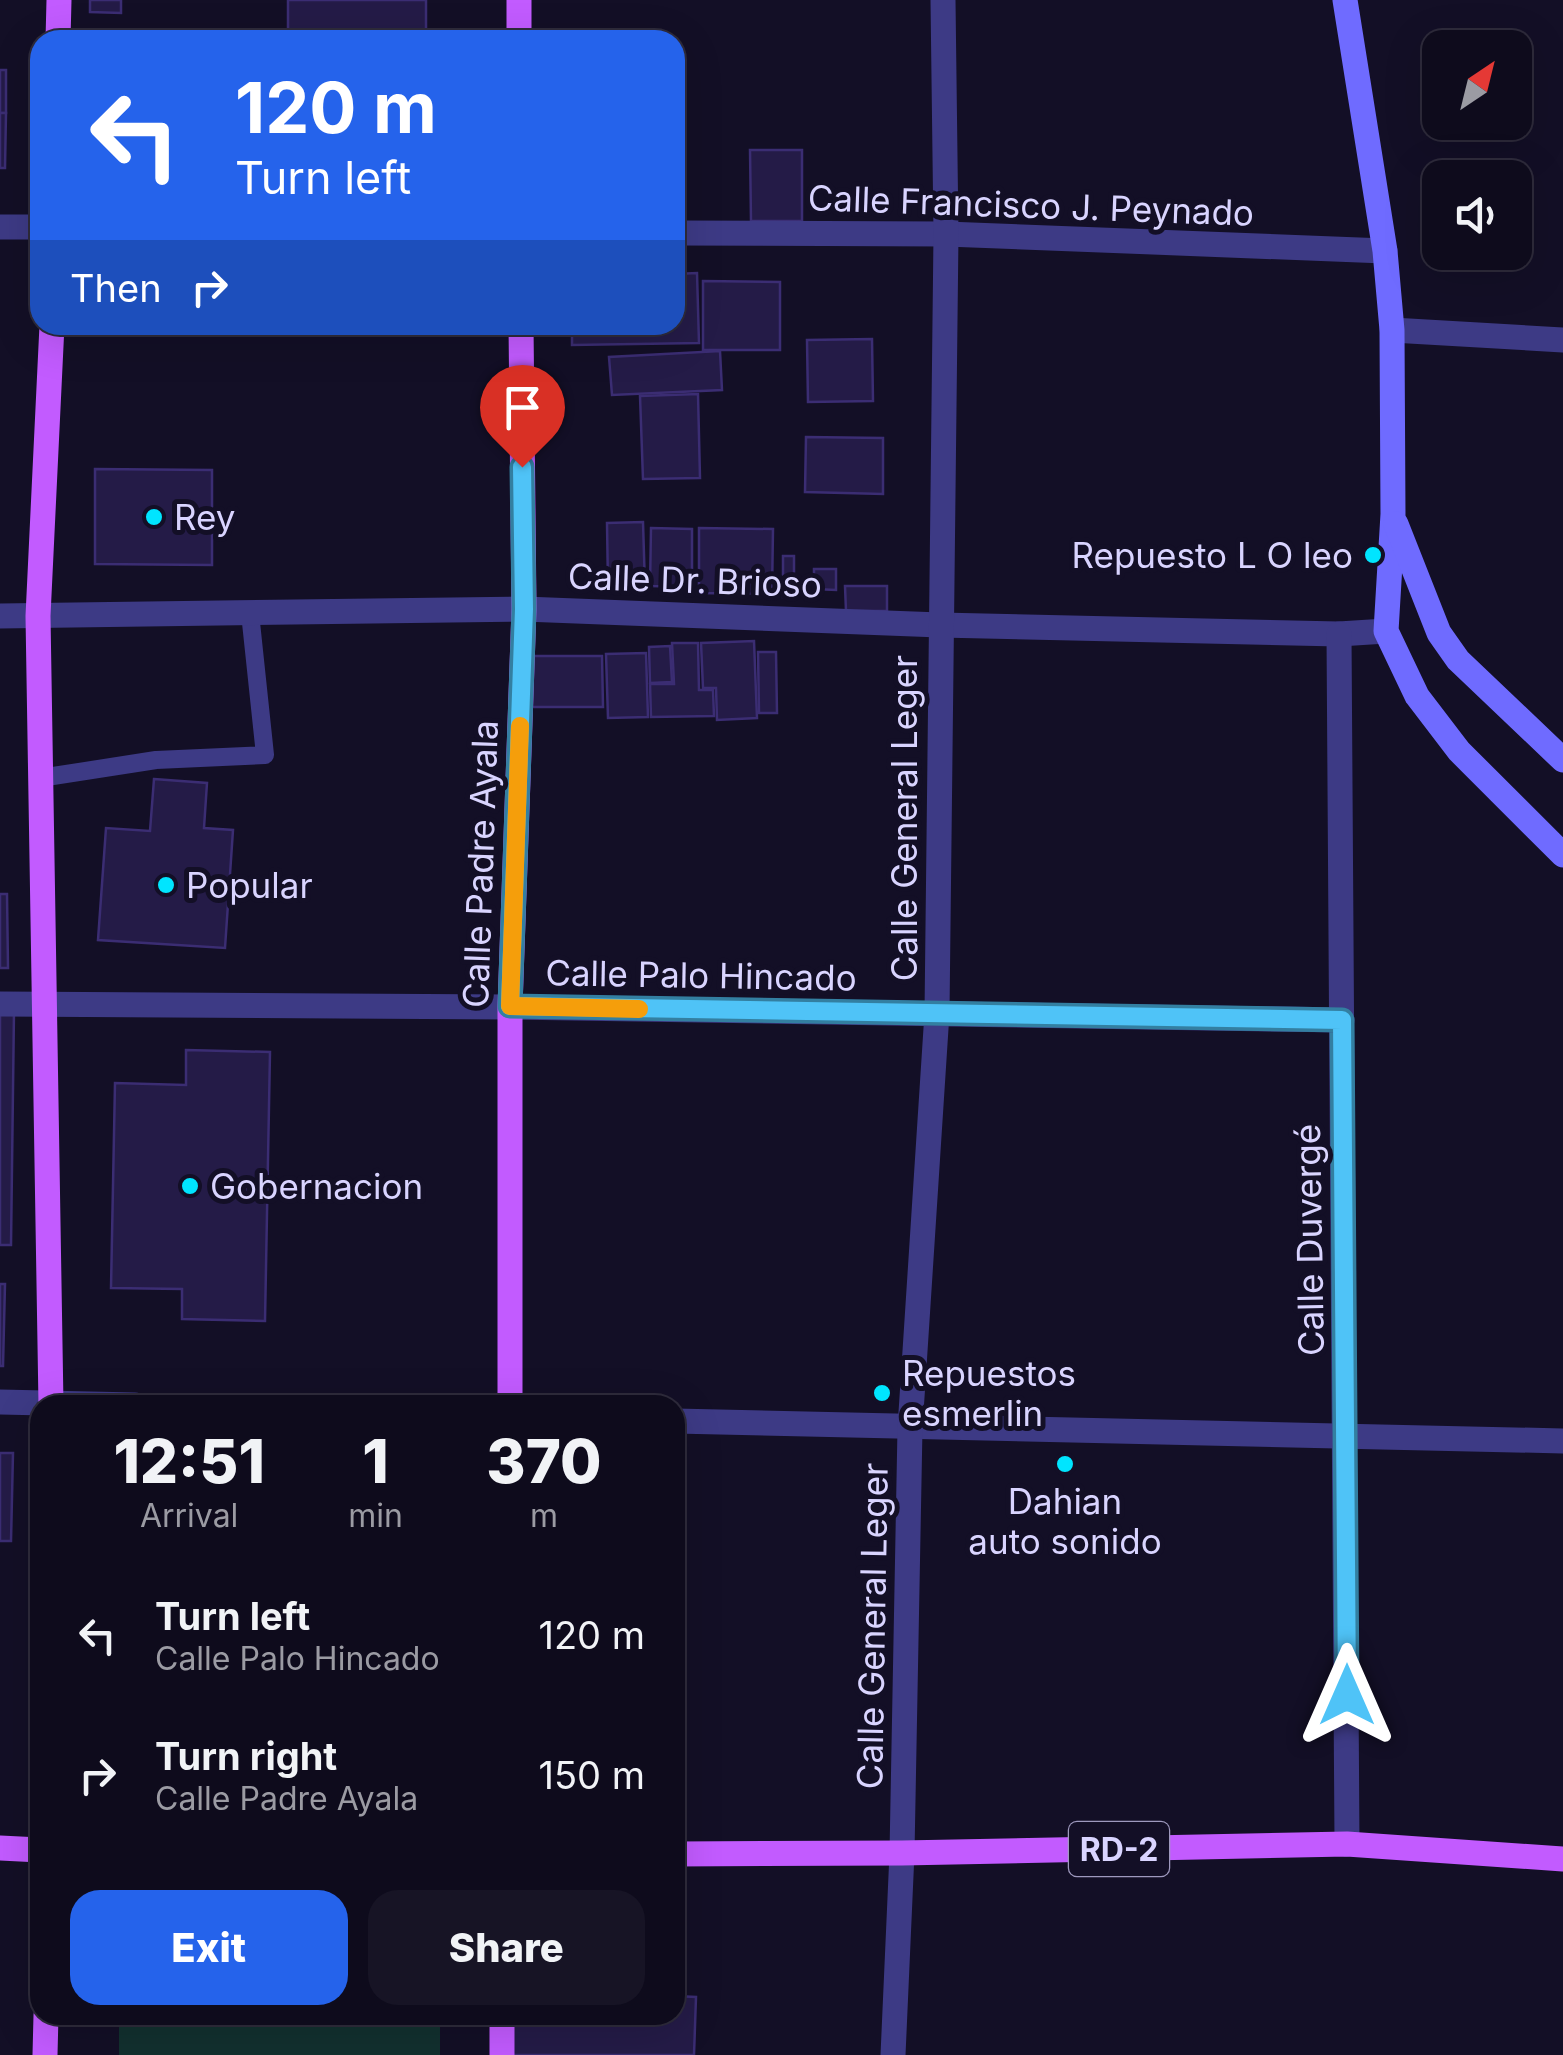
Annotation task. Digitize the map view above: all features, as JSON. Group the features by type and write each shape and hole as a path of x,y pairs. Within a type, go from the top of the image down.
{"main road":[{"path":"58,30 59,0"},
{"path":"519,0 519,30"},
{"path":"1345,0 1385,250 1392,330 1393,514 1386,631 1417,696 1449,737 1563,855"},
{"path":"51,1395 38,616 52,335"},
{"name":"Calle Padre Ayala","path":"510,1395 510,1006 524,609 520,335"},
{"path":"1393,514 1439,633 1458,660 1563,760"},
{"name":"RD-2","path":"685,1854 1348,1844 1563,1859"},
{"path":"0,1848 30,1850"},
{"path":"45,2055 46,2025"},
{"path":"502,2025 502,2055"}],"street":[{"name":"Calle General Leger","path":"893,2055 902,1853 910,1428 937,1013 946,234 943,0"},
{"path":"0,227 30,227"},
{"name":"Calle Francisco J. Peynado","path":"685,233 946,234 1385,250"},
{"path":"1392,330 1563,340"},
{"name":"Calle Dr. Brioso","path":"0,616 524,609 940,626 1339,634 1386,631"},
{"name":"Calle Duvergé","path":"1339,634 1348,1844"},
{"name":"Calle Palo Hincado","path":"0,1004 510,1006 1342,1020"},
{"path":"0,1402 30,1403"},
{"path":"685,1421 1563,1442"}],"lane":[{"path":"40,778 156,760 264,756 250,613"}],"green space":[{"path":"119,2025 440,2025 440,2055 119,2055"}],"building":[{"path":"90,0 121,0 121,13 90,12"},
{"path":"288,0 426,0 426,30 288,30"},
{"path":"0,70 6,70 6,113 0,113"},
{"path":"0,113 6,113 5,168 0,168"},
{"path":"750,150 802,150 802,221 751,221"},
{"path":"697,273 699,343 572,345 572,335 685,335 685,274"},
{"path":"703,281 780,282 780,350 703,350"},
{"path":"872,339 873,401 808,402 807,340"},
{"path":"720,351 722,390 612,395 609,357"},
{"path":"698,394 700,478 643,479 640,396"},
{"path":"806,437 883,438 883,494 805,492"},
{"name":"Rey","path":"95,469 212,470 212,565 95,564"},
{"path":"643,522 645,587 608,587 607,523"},
{"path":"651,528 692,529 692,587 650,586"},
{"path":"699,528 773,529 772,594 699,593"},
{"path":"783,556 794,556 794,597 783,597"},
{"path":"814,569 836,569 836,590 814,589"},
{"path":"845,586 887,586 887,611 846,611"},
{"path":"754,641 757,718 717,720 716,688 703,688 701,643"},
{"path":"672,643 698,643 699,690 713,690 714,716 651,717 650,684 674,684"},
{"path":"670,646 672,682 650,683 649,647"},
{"path":"758,652 776,652 777,713 759,713"},
{"path":"646,653 648,717 608,718 606,654"},
{"path":"526,656 602,656 603,707 527,707"},
{"name":"Popular","path":"154,779 207,783 204,828 233,830 225,948 98,940 106,828 150,831"},
{"path":"0,894 7,894 8,968 0,968"},
{"path":"0,1010 14,1011 11,1245 0,1245"},
{"name":"Gobernacion","path":"186,1050 270,1052 265,1321 182,1319 182,1289 111,1288 115,1083 186,1085"},
{"path":"0,1284 5,1284 3,1366 0,1366"},
{"path":"0,1453 13,1453 11,1541 0,1541"},
{"path":"685,1996 696,1997 694,2055 508,2055 510,2025 685,2025"}],"slow traffic":[{"path":"520,726 510,1006 639,1009"}],"place":[{"name":"Rey","path":"154,517"},
{"name":"Repuesto L O leo","path":"1373,555"},
{"name":"Popular","path":"166,885"},
{"name":"Gobernacion","path":"190,1186"},
{"name":"Repuestos esmerlin","path":"882,1393"},
{"name":"Dahian auto sonido","path":"1065,1464"}],"route":[{"path":"522,467 524,609 510,1006 1342,1020 1347,1695"}]}
